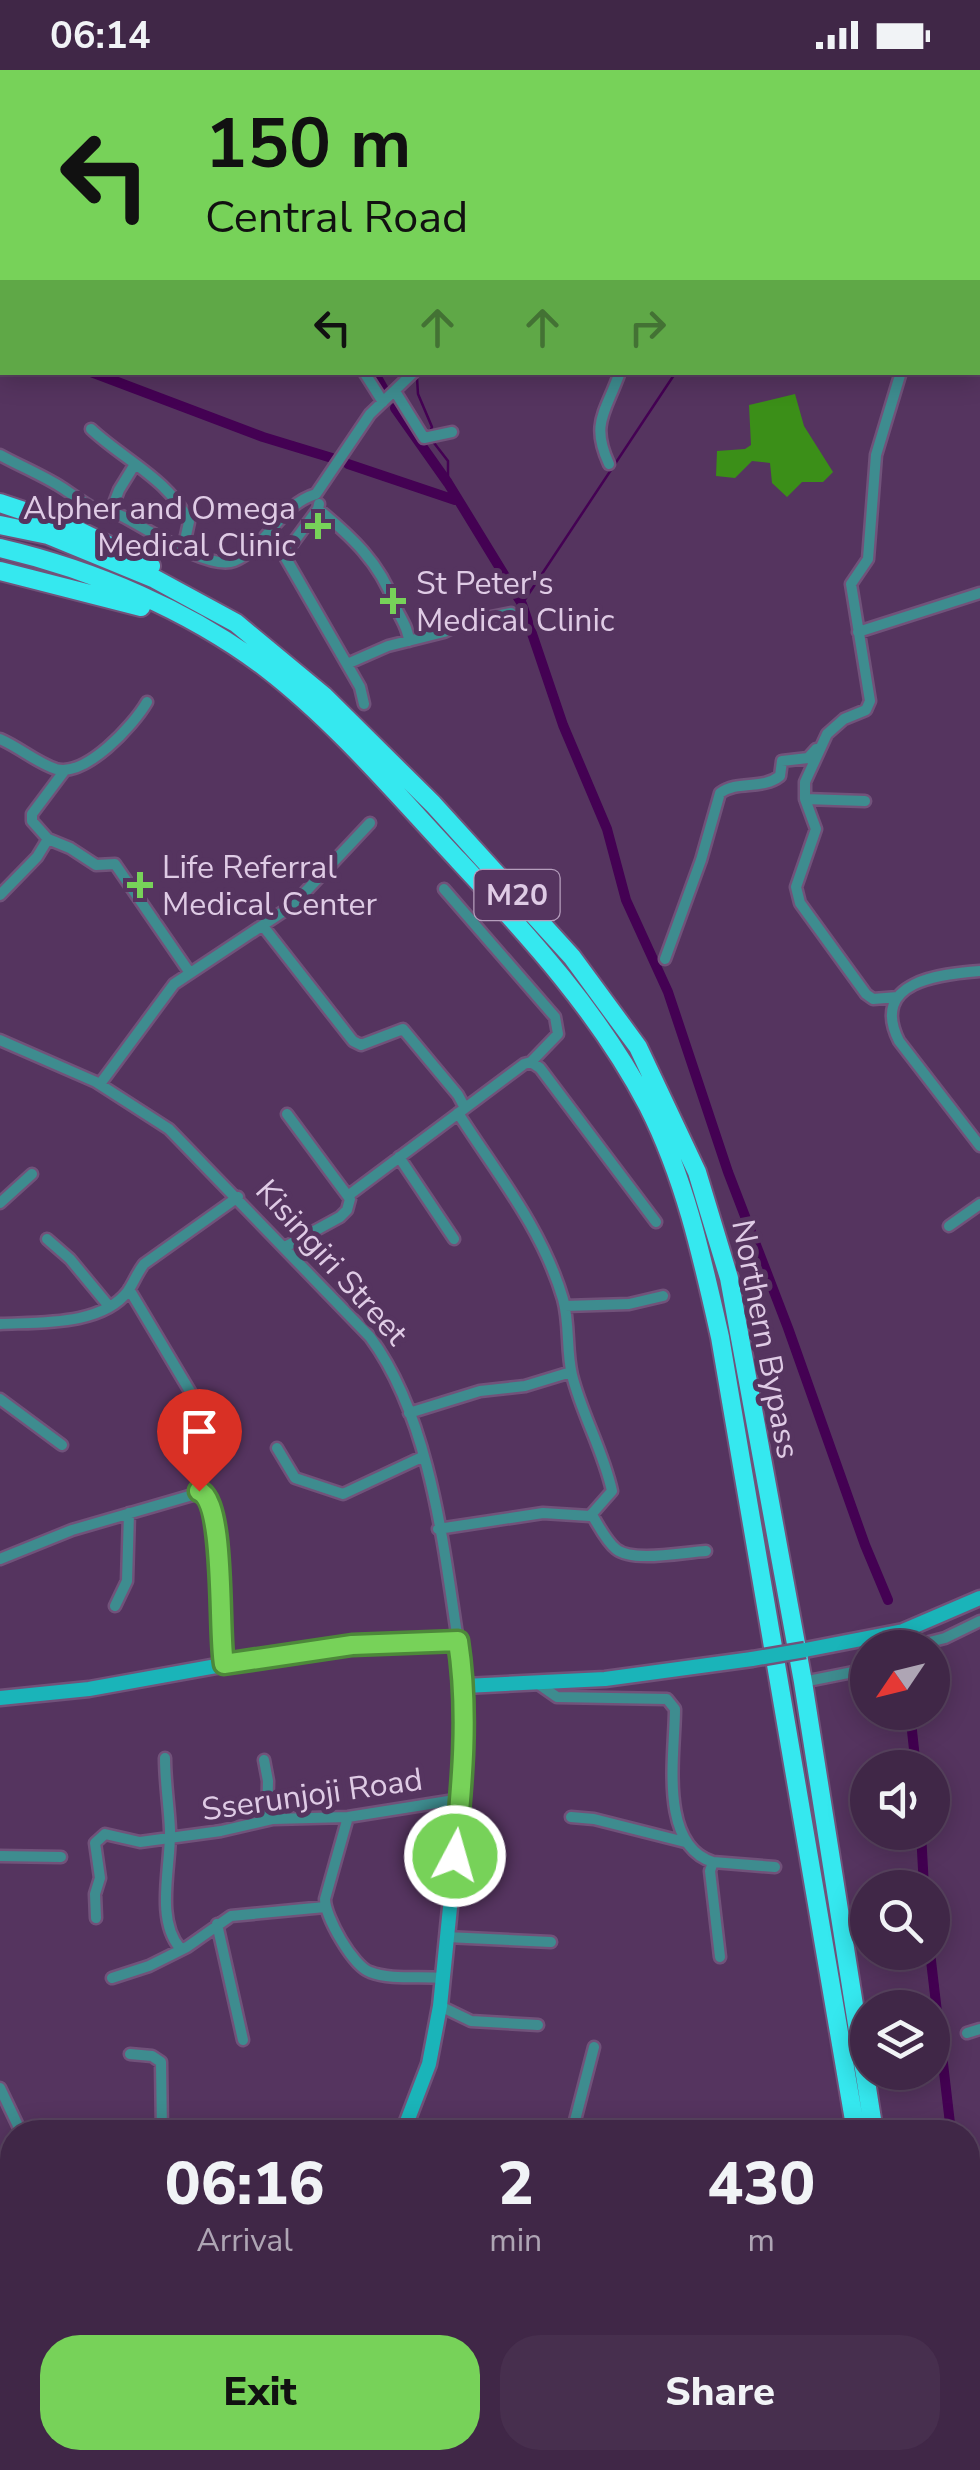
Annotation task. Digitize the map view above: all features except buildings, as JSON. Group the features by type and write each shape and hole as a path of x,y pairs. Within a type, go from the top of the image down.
{"highway":[{"path":"0,503 116,548 184,584 204,604"},
{"name":"Northern Bypass","path":"0,525 48,536 156,578 236,623 324,696 432,804 572,958 638,1047 697,1172 729,1278 802,1682 872,2120"},
{"name":"Northern Bypass","path":"0,548 88,572 194,623 268,670 324,720 541,951 594,1017 622,1060 664,1143 694,1221 720,1336 854,2120"},
{"path":"0,571 103,595 194,623"}],"street":[{"path":"366,375 383,402"},
{"path":"0,455 183,549 216,562 232,563 261,542 289,508 316,494 359,428 411,375"},
{"path":"608,464 599,443 598,428 619,375"},
{"path":"664,959 702,860 720,793 730,787 768,784 780,776 782,761 808,758 844,718 866,710 870,700 851,584 868,559 876,455 900,375"},
{"path":"396,393 430,437 452,432"},
{"path":"91,430 165,488 186,515 189,527 183,549"},
{"path":"108,509 135,464"},
{"path":"316,494 318,510 356,543 383,577 409,641"},
{"path":"318,510 284,555 348,664 364,704"},
{"path":"858,632 980,593"},
{"path":"348,664 388,646 444,632 465,622 511,613"},
{"path":"0,739 50,767 64,770 82,766 140,714 147,702"},
{"path":"827,734 805,782 806,800 816,829 796,887 800,903 866,994 873,999 898,997"},
{"path":"64,770 31,817 35,827 48,839 96,865 115,864 190,973"},
{"path":"806,800 865,801"},
{"path":"100,1084 168,989 308,891 370,823"},
{"path":"0,895 37,858 48,839"},
{"path":"348,1195 530,1062 558,1034 554,1017 444,888"},
{"path":"263,926 353,1042 361,1045 403,1029 462,1100 462,1111 518,1199 552,1270 564,1306 571,1372 612,1488 592,1515"},
{"path":"980,971 924,978 898,997 894,1006 896,1035 980,1146"},
{"name":"Kisingiri Street","path":"0,1040 100,1084 169,1129 370,1337 392,1369 410,1413 438,1529 458,1641"},
{"path":"530,1062 547,1077 656,1222"},
{"path":"285,1247 340,1217 350,1206 348,1195 288,1114"},
{"path":"398,1158 454,1238"},
{"path":"0,1203 32,1174"},
{"path":"0,1324 58,1323 108,1306 129,1289 144,1264 238,1197"},
{"path":"948,1226 980,1204"},
{"path":"47,1239 108,1306"},
{"path":"129,1289 191,1393"},
{"path":"564,1306 629,1304 663,1296"},
{"path":"410,1413 480,1391 524,1386 571,1372"},
{"path":"0,1399 62,1445"},
{"path":"277,1448 295,1478 343,1494 422,1457"},
{"path":"0,1560 48,1538 199,1491 209,1499 217,1533 224,1664"},
{"path":"438,1529 543,1513 592,1515"},
{"path":"115,1606 126,1581 130,1514"},
{"path":"592,1515 611,1544 622,1553 640,1556 706,1551"},
{"path":"465,1686 605,1679 805,1650 902,1630 980,1598"},
{"path":"950,1635 980,1621"},
{"path":"0,1698 89,1690 352,1645 458,1641 465,1686 461,1799 440,2006 430,2064 408,2120"},
{"path":"802,1682 850,1673"},
{"path":"532,1680 557,1696 584,1700 660,1698 671,1703 675,1709 675,1807 686,1842"},
{"path":"165,1758 170,1838 167,1906 180,1948"},
{"path":"264,1760 267,1820"},
{"name":"Sserunjoji Road","path":"96,1918 95,1894 100,1878 95,1848 98,1838 108,1833 135,1842 267,1820 348,1817 461,1799"},
{"path":"348,1817 325,1906 334,1928 358,1963 369,1972 442,1978"},
{"path":"571,1817 686,1842 713,1862 774,1867"},
{"path":"0,1856 61,1857"},
{"path":"713,1862 710,1871 720,1956"},
{"path":"112,1978 187,1948 217,1924 239,1914 325,1906"},
{"path":"217,1924 243,2040"},
{"path":"446,1937 551,1942"},
{"path":"440,2006 471,2021 538,2025"},
{"path":"967,2033 980,2029"},
{"path":"575,2120 594,2048"},
{"path":"130,2054 152,2056 161,2062 162,2120"},
{"path":"0,2088 15,2120"}],"green space":[{"path":"795,394 804,426 833,472 823,482 802,482 787,497 772,483 770,463 752,461 735,478 716,476 717,451 751,445 749,405"}],"waterway":[{"path":"99,375 263,437 332,458"},
{"path":"376,375 387,395"},
{"path":"522,604 674,375"},
{"path":"417,378 418,394 432,427 430,432"},
{"path":"395,408 448,483 522,604 563,725 607,829 626,900 668,992 728,1172 888,1600"},
{"path":"431,439 448,461 448,483"},
{"path":"348,464 455,500"},
{"path":"912,1730 914,1750"},
{"path":"922,1850 923,1870"},
{"path":"932,1970 950,2120"}],"place":[{"name":"Alpher and Omega Medical Clinic","path":"318,526"},
{"name":"St Peter's Medical Clinic","path":"393,601"},
{"name":"Life Referral Medical Center","path":"140,885"}],"route":[{"path":"199,1491 206,1494 213,1506 215,1519 224,1664 352,1645 458,1641 465,1686 455,1856"}]}
